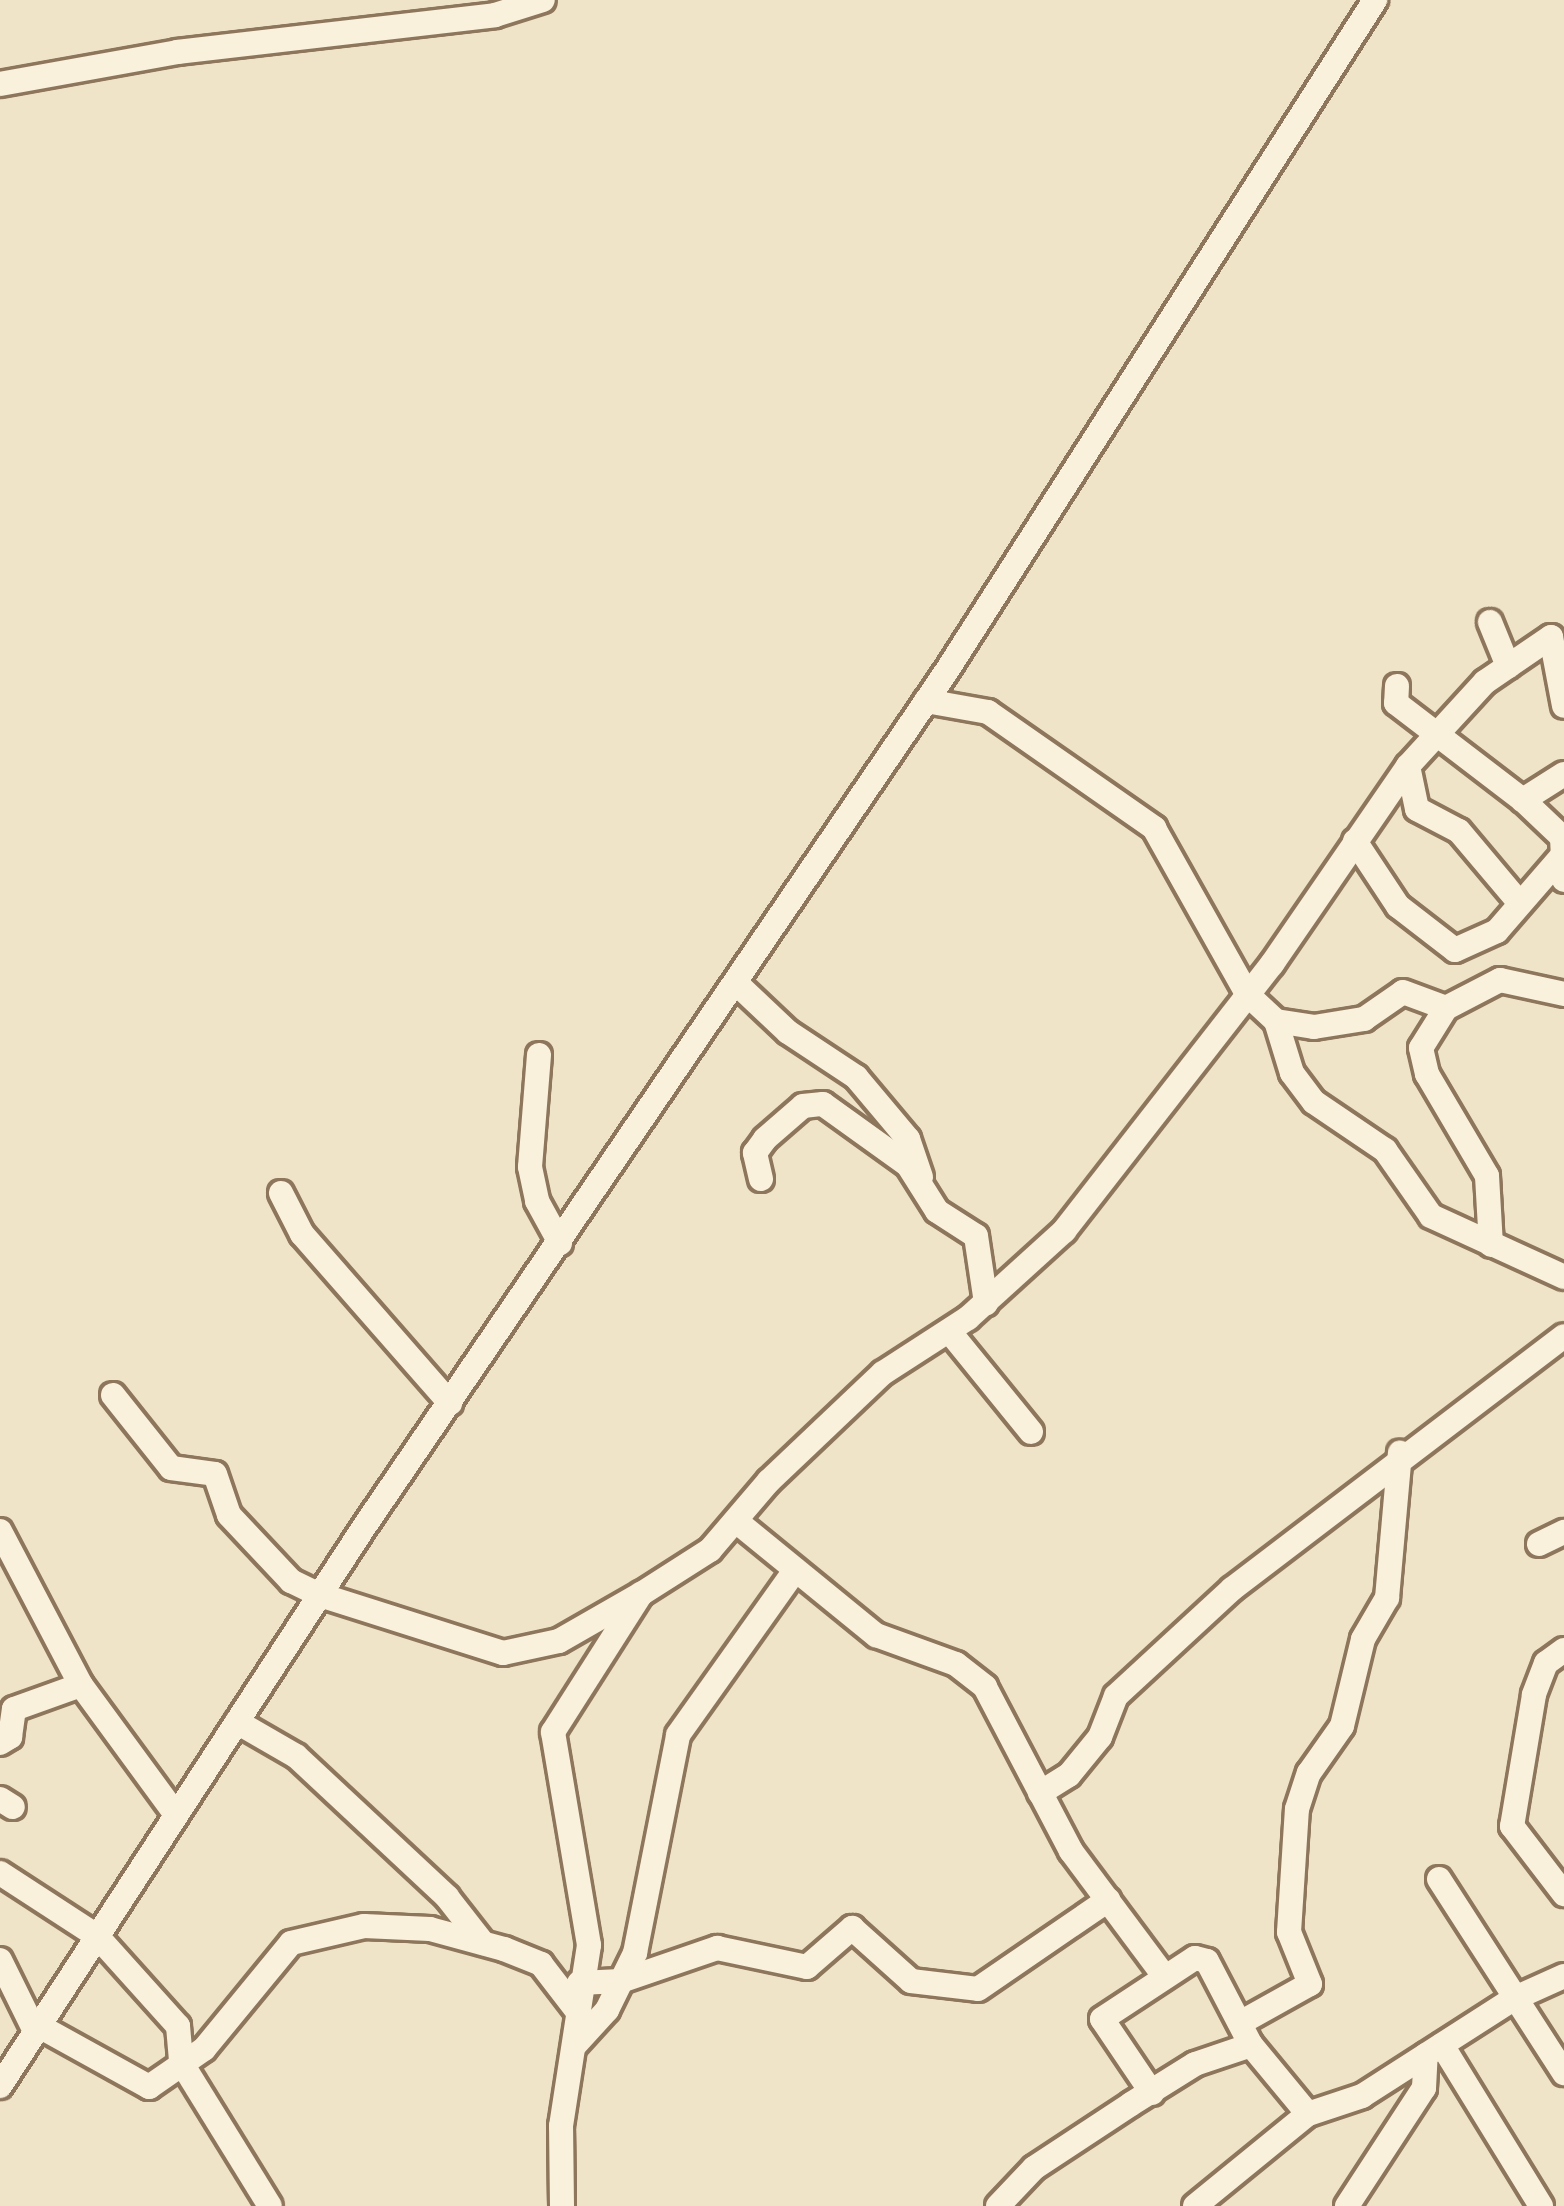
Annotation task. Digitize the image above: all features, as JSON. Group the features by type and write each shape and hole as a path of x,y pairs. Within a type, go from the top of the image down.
{"street":[{"path":"0,84 177,52 495,15 543,0"},
{"path":"0,2086 320,1595 926,701 1374,0"},
{"path":"1490,622 1508,666"},
{"path":"113,1394 171,1468 215,1474 230,1515 291,1581 320,1595 503,1653 559,1640 710,1550 883,1373 986,1303 1064,1232 1247,994 1437,730 1508,666 1558,633 1564,706"},
{"path":"1355,842 1398,906 1455,950 1484,941 1518,901 1562,869 1562,837 1523,800 1450,749 1437,730 1396,703 1397,686"},
{"path":"926,701 998,718 1154,828 1247,994 1276,1021 1314,1027 1364,1019 1402,992 1446,1008"},
{"path":"1408,766 1417,808 1459,831 1518,901"},
{"path":"1523,800 1564,773"},
{"path":"1491,1245 1487,1176 1427,1074 1421,1048 1446,1008 1500,980 1564,994"},
{"path":"736,983 788,1032 856,1077 908,1139 922,1185"},
{"path":"1276,1021 1280,1046 1314,1102 1385,1150 1431,1216 1564,1277"},
{"path":"539,1055 530,1167 537,1202 560,1243"},
{"path":"761,1179 755,1153 813,1103 889,1150 922,1185 937,1210 976,1236 986,1303"},
{"path":"281,1193 302,1234 449,1403"},
{"path":"949,1331 1030,1432"},
{"path":"1040,1792 1069,1775 1100,1737 1116,1696 1232,1588 1400,1453 1564,1336"},
{"path":"998,2206 1034,2168 1245,2034 1310,1984 1289,1932 1297,1809 1310,1773 1342,1726 1363,1640 1387,1598 1400,1453"},
{"path":"736,1521 793,1573 876,1635 956,1664 985,1687 1040,1792 1108,1900 1165,1977"},
{"path":"0,1531 81,1685 176,1815"},
{"path":"1539,1544 1564,1532"},
{"path":"576,2044 635,1953 678,1735 793,1573"},
{"path":"562,2206 561,2126 576,2044 579,1983 589,1945 553,1732 601,1669 640,1594"},
{"path":"1564,1650 1546,1663 1534,1696 1512,1826 1564,1894"},
{"path":"0,1743 10,1737 14,1709 81,1685"},
{"path":"237,1722 296,1756 447,1897 483,1943"},
{"path":"0,1873 97,1936 178,2026 183,2065 270,2206"},
{"path":"1438,1879 1564,2074"},
{"path":"579,1983 621,1981 718,1948 807,1966 853,1928 910,1981 978,1989 1108,1900"},
{"path":"0,1960 37,2028 140,2089 183,2065 226,2026 291,1943 364,1925 430,1929 541,1964 577,2012"},
{"path":"1152,2093 1102,2019 1195,1958 1207,1961 1245,2034 1308,2114"},
{"path":"1195,2206 1308,2114 1362,2096 1513,1999 1564,1976"},
{"path":"1347,2206 1424,2088 1434,2050"},
{"path":"1434,2050 1541,2206"}]}
